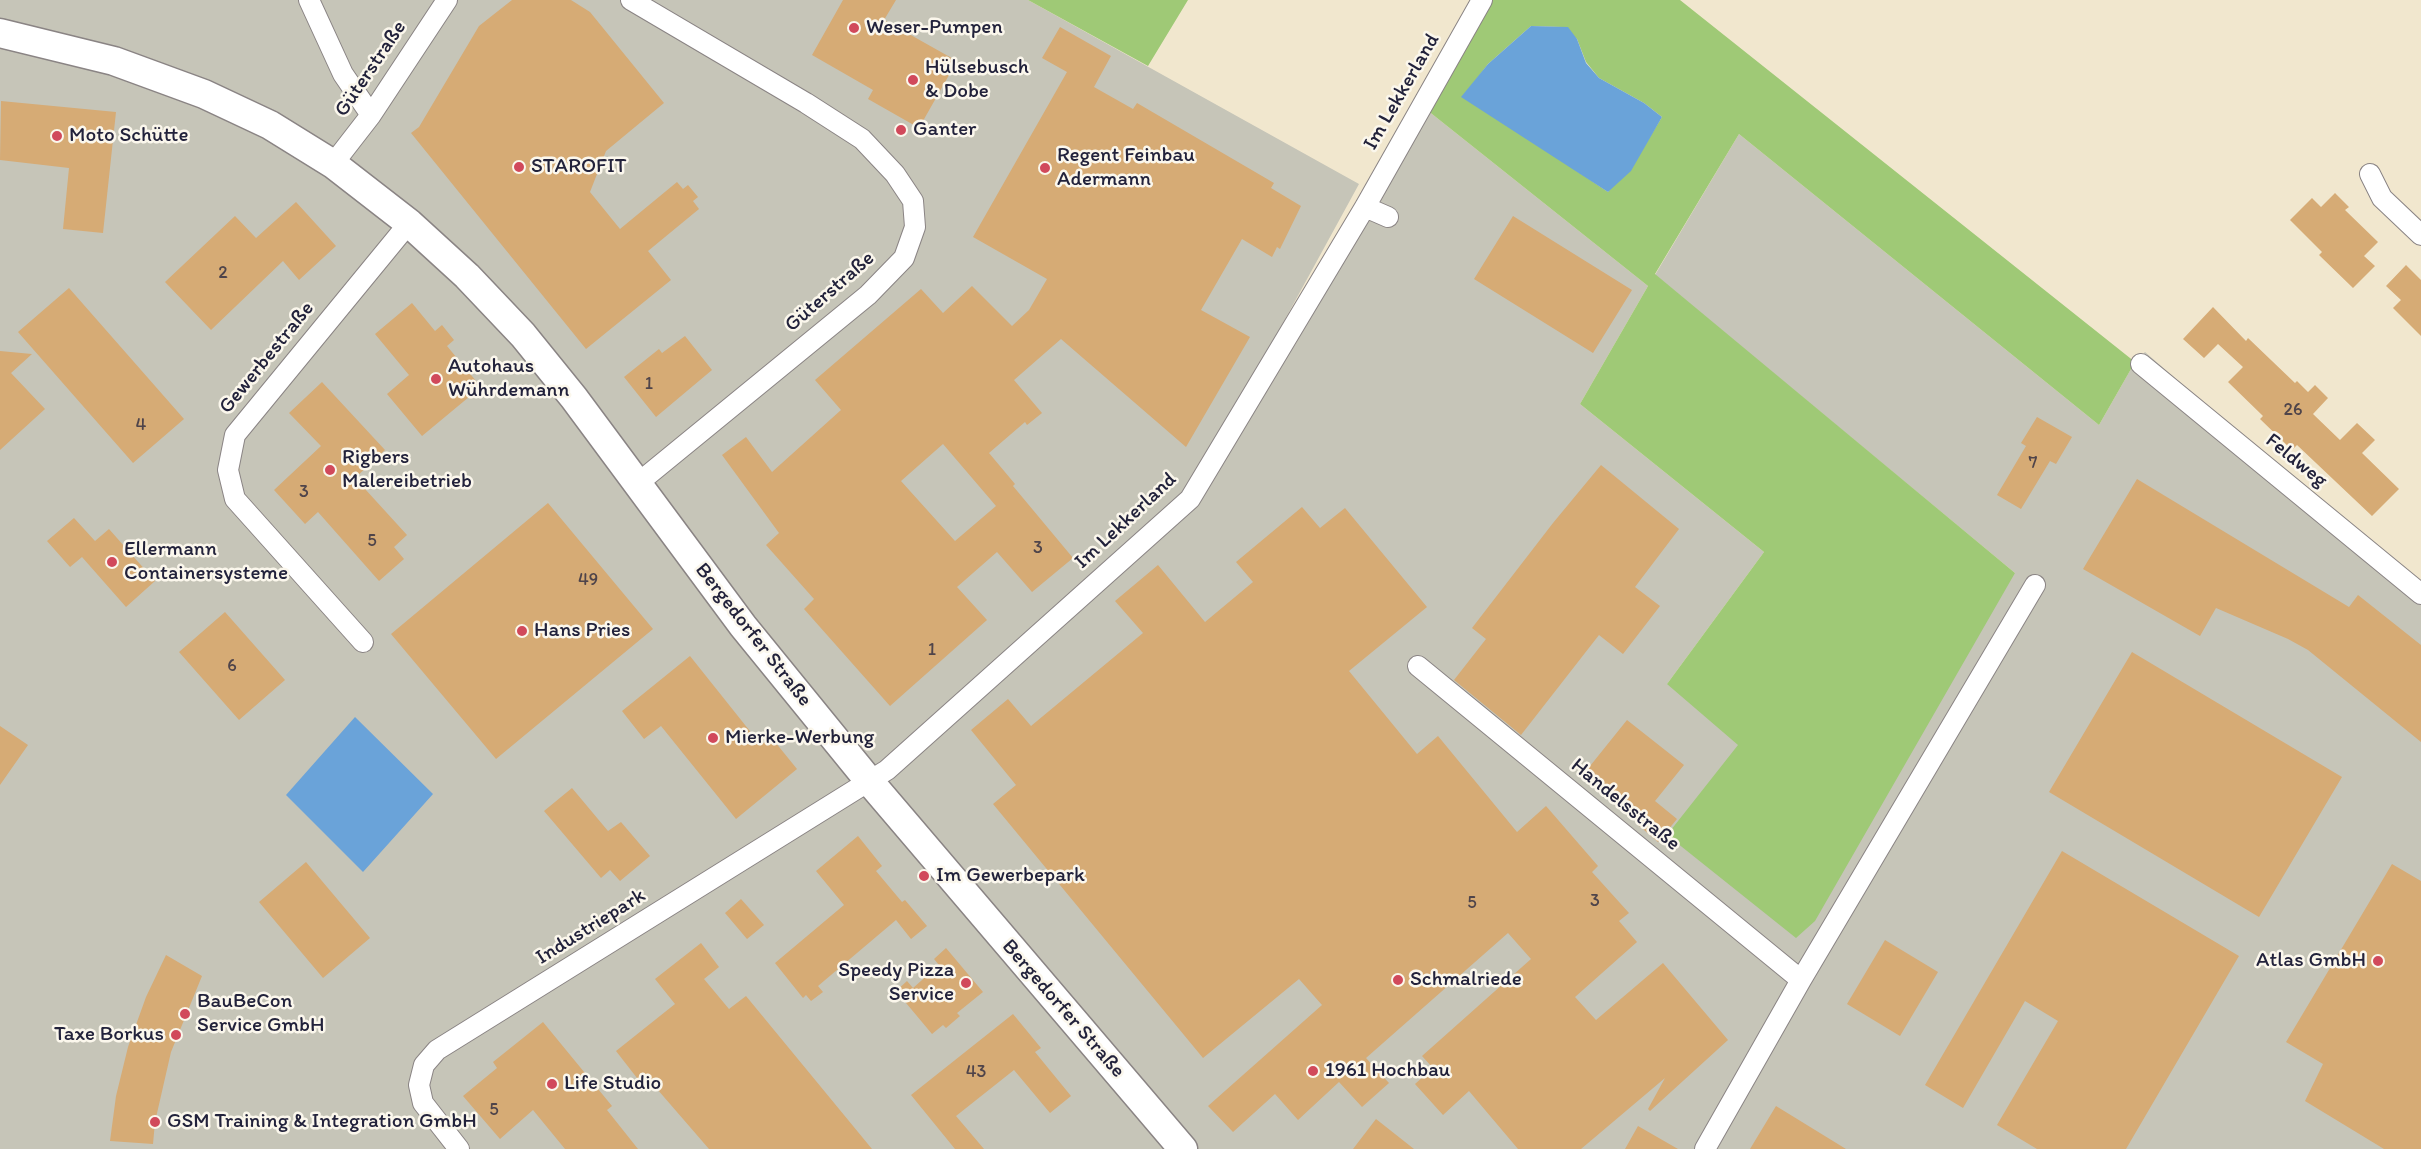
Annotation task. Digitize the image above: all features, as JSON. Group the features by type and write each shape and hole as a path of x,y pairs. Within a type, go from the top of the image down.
{"street":[{"path":"309,0 343,74 371,115"},
{"name":"Güterstraße","path":"333,164 371,115 447,0"},
{"name":"Güterstraße","path":"630,0 806,103 862,139 895,174 913,201 915,227 903,258 868,295 637,484"},
{"name":"Im Lekkerland","path":"870,782 1190,499 1365,207 1482,0"},
{"name":"Bergedorfer Straße","path":"0,33 114,61 204,94 270,125 333,164 409,223 467,276 523,335 574,398 743,626 870,782 1183,1149"},
{"path":"2370,174 2382,198 2421,235"},
{"path":"1365,207 1389,217"},
{"name":"Gewerbestraße","path":"363,642 235,499 228,470 235,435 409,223"},
{"name":"Feldweg","path":"2141,364 2421,594"},
{"path":"1705,1149 1801,980 2035,585"},
{"name":"Handelsstraße","path":"1418,666 1801,980"},
{"name":"Industriepark","path":"459,1149 423,1103 419,1085 424,1065 437,1050 870,782"}],"shaded area":[{"path":"0,0 1028,0 1359,184 1277,334 1295,345 1427,110 1648,286 1580,404 1764,552 1667,684 2015,573 1655,275 1739,134 2099,425 2135,362 2145,352 2421,592 2421,1149 0,1149"}],"green space":[{"path":"1028,0 1188,0 1148,66"},
{"path":"1491,0 1680,0 2135,362 2099,425 1739,134 1655,274 2015,573 1815,921 1796,938 1667,835 1738,745 1667,684 1764,552 1580,404 1648,286 1427,110","holes":["1531,26 1562,27 1577,39 1586,62 1599,78 1644,103 1662,117 1648,140 1608,192 1571,167 1472,85 1488,64"]}],"water":[{"path":"1531,26 1568,27 1577,39 1586,63 1599,78 1644,103 1662,117 1631,171 1608,192 1461,97 1488,64"},
{"path":"355,717 433,794 363,872 286,795"}],"building":[{"name":"STAROFIT","path":"512,0 571,0 590,12 664,103 606,151 590,192 620,229 677,182 683,189 688,185 698,197 693,201 699,209 648,251 671,280 586,349 411,133 419,127 479,26"},
{"path":"843,0 896,0 884,20 957,61 919,128 868,99 873,90 812,55"},
{"path":"1060,27 1111,56 1094,87 1133,109 1137,103 1274,183 1271,188 1301,206 1280,249 1277,247 1272,257 1242,239 1201,310 1250,337 1186,447 1061,339 1014,380 1042,413 1027,425 1025,422 989,453 1015,484 1013,486 1073,558 1032,592 997,552 957,587 987,620 890,706 804,609 814,599 766,545 779,533 722,455 746,437 772,472 841,410 815,380 921,289 943,313 972,286 1012,326 1029,310 1047,279 973,237 1067,72 1042,58","holes":["943,444 996,506 955,541 901,481"]},
{"name":"Moto Schütte","path":"1,101 116,112 103,233 63,229 69,168 0,160"},
{"path":"2335,193 2349,207 2345,210 2378,242 2364,256 2375,266 2353,288 2319,255 2322,252 2290,220 2312,198 2321,207"},
{"path":"296,202 336,246 299,280 283,261 211,330 165,282 235,216 256,238"},
{"path":"1513,216 1632,290 1593,353 1474,279"},
{"path":"2406,265 2421,280 2421,336 2393,308 2401,300 2386,286"},
{"path":"69,288 184,419 133,463 18,332"},
{"path":"412,303 435,331 442,325 454,340 447,346 481,387 422,436 387,394 409,375 375,334"},
{"path":"2213,307 2246,341 2248,338 2295,383 2297,381 2308,392 2315,385 2328,398 2313,414 2340,440 2357,423 2375,440 2362,453 2399,489 2372,516 2297,445 2292,450 2260,419 2263,416 2228,382 2243,367 2218,344 2204,358 2183,339"},
{"path":"685,336 712,370 656,417 624,377 659,349 662,353"},
{"path":"0,351 32,354 11,373 45,409 0,450"},
{"name":"Rigbers Malereibetrieb","path":"322,382 385,450 355,478 407,535 394,547 404,559 379,581 318,512 305,524 274,490 321,446 289,413"},
{"path":"2037,417 2072,437 2056,464 2050,461 2021,509 1997,495 2026,446 2021,443"},
{"path":"1601,465 1679,529 1635,587 1660,606 1623,654 1599,635 1521,735 1454,680 1486,639 1472,628"},
{"path":"2137,479 2349,607 2358,595 2421,645 2421,742 2308,650 2288,639 2216,608 2200,636 2083,569"},
{"name":"Hans Pries","path":"548,503 653,629 496,759 391,634"},
{"path":"1302,507 1320,528 1345,508 1427,607 1349,671 1417,754 1438,736 1517,832 1546,806 1598,866 1592,872 1629,913 1619,921 1637,942 1575,997 1596,1020 1663,963 1728,1040 1650,1111 1648,1109 1665,1078 1581,1149 1518,1149 1469,1091 1443,1115 1415,1084 1433,1068 1422,1056 1531,959 1508,933 1366,1058 1389,1083 1362,1107 1339,1082 1298,1120 1275,1094 1233,1132 1208,1106 1322,1005 1299,979 1203,1058 993,804 1016,785 971,730 1008,699 1031,726 1143,633 1115,601 1158,565 1205,622 1253,582 1236,562"},
{"name":"Ellermann Containersysteme","path":"74,518 95,541 109,529 155,581 126,607 82,557 70,567 47,541"},
{"path":"225,612 285,680 239,720 179,652"},
{"path":"2132,652 2342,777 2259,917 2049,792"},
{"name":"Mierke-Werbung","path":"690,656 761,745 771,737 797,769 736,819 661,726 644,739 622,711"},
{"path":"1627,720 1684,765 1655,801 1677,819 1658,842 1637,824 1639,821 1582,776"},
{"path":"0,726 28,745 0,785"},
{"path":"572,788 608,831 621,822 650,856 620,881 610,870 601,878 544,811"},
{"path":"858,836 882,866 876,871 902,902 905,900 927,926 911,939 896,920 818,986 823,992 811,1001 806,995 803,998 775,963 844,905 816,871"},
{"path":"2062,851 2239,956 2126,1149 2037,1149 1997,1125 2058,1021 2025,1001 1963,1108 1925,1085"},
{"path":"306,862 370,938 323,978 259,902"},
{"name":"Atlas GmbH","path":"2392,864 2421,881 2421,1149 2384,1149 2305,1101 2323,1064 2286,1042"},
{"path":"741,899 764,925 747,939 725,913"},
{"path":"1885,940 1938,972 1900,1036 1847,1004"},
{"path":"701,943 719,967 704,979 729,1009 746,996 872,1149 709,1149 651,1082 644,1087 616,1051 675,1004 655,979"},
{"path":"946,948 983,992 957,1013 960,1016 946,1028 943,1025 932,1034 896,991 907,981 913,988 939,965 934,959"},
{"path":"166,955 202,976 171,1052 155,1122 153,1144 110,1141 116,1096 128,1047 146,997"},
{"path":"1013,1014 1041,1048 1035,1052 1071,1096 1050,1113 1014,1070 956,1116 984,1149 955,1149 911,1095"},
{"name":"Life Studio","path":"543,1022 612,1106 607,1110 638,1149 565,1149 533,1110 500,1139 463,1096 497,1068 493,1062"},
{"path":"1776,1106 1846,1149 1750,1149"},
{"path":"1376,1119 1414,1149 1353,1149"},
{"path":"1638,1126 1678,1149 1625,1149"}],"place":[{"name":"Weser-Pumpen","path":"854,28"},
{"name":"Hülsebusch & Dobe","path":"913,80"},
{"name":"Ganter","path":"901,130"},
{"name":"Moto Schütte","path":"57,136"},
{"name":"STAROFIT","path":"519,167"},
{"name":"Regent Feinbau Adermann","path":"1045,168"},
{"name":"Autohaus Wührdemann","path":"436,379"},
{"name":"Rigbers Malereibetrieb","path":"330,470"},
{"name":"Ellermann Containersysteme","path":"112,562"},
{"name":"Hans Pries","path":"522,631"},
{"name":"Mierke-Werbung","path":"713,738"},
{"name":"Im Gewerbepark","path":"924,876"},
{"name":"Atlas GmbH","path":"2378,961"},
{"name":"Schmalriede","path":"1398,980"},
{"name":"Speedy Pizza Service","path":"966,983"},
{"name":"BauBeCon Service GmbH","path":"185,1014"},
{"name":"Taxe Borkus","path":"176,1035"},
{"name":"1961 Hochbau","path":"1313,1071"},
{"name":"Life Studio","path":"552,1084"},
{"name":"GSM Training & Integration GmbH","path":"155,1122"}]}
